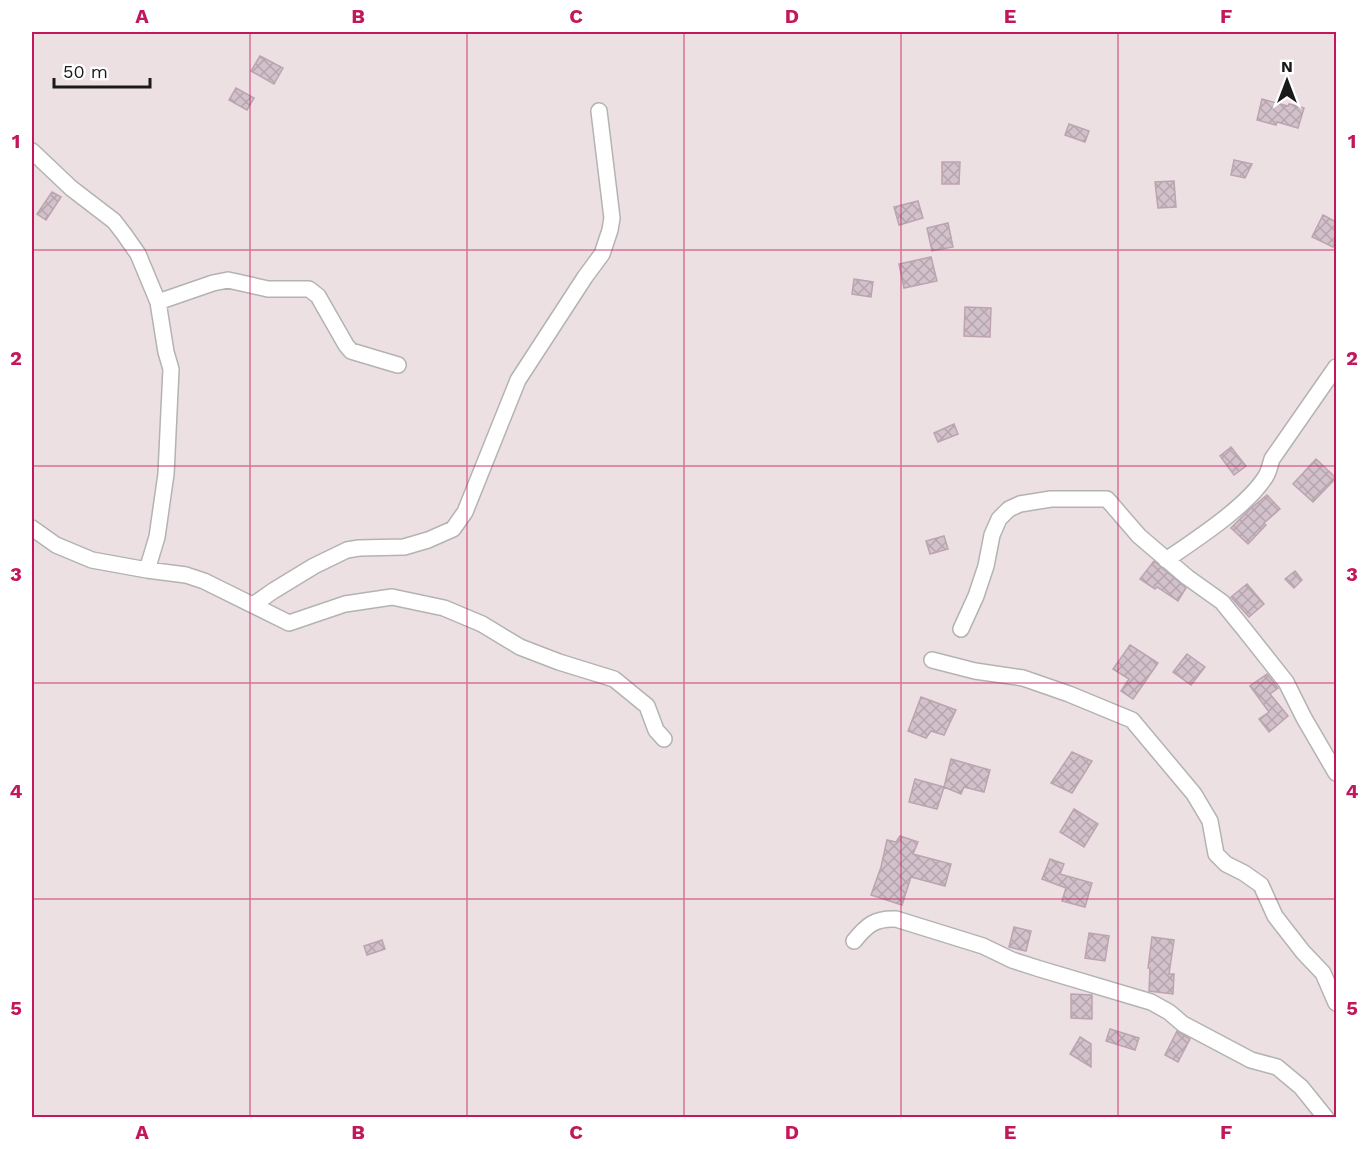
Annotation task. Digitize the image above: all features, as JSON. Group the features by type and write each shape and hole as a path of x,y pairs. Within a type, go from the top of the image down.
{"street":[{"path":"253,605 314,566 347,550 404,547 453,530 465,512 518,380 602,254 612,218 599,111"},
{"path":"32,151 70,188 114,221 138,254 158,302 171,369 166,474 157,537 147,570"},
{"path":"158,302 228,280 268,289 309,289 318,296 351,351 399,365"},
{"path":"1166,560 1205,533 1256,489 1266,476 1272,459 1336,367"},
{"path":"961,629 986,566 992,534 999,519 1009,509 1020,504 1052,499 1107,499 1139,536 1166,560 1222,602 1286,682 1336,773"},
{"path":"32,528 56,545 92,560 186,575 204,581 289,623 345,603 392,597 444,608 482,624 520,647 614,680 647,706 656,730 664,739"},
{"path":"932,660 975,671 1023,678 1132,720 1194,794 1210,821 1216,854 1226,864 1261,885 1275,916 1323,973 1336,1003"},
{"path":"854,941 866,927 884,918 896,919 983,946 1012,960 1151,1002 1169,1012 1183,1024 1251,1060 1277,1067 1301,1088 1326,1118"},
{"path":"1333,1118 1336,1112"}],"building":[{"path":"260,56 283,68 274,84 251,71"},
{"path":"236,88 254,98 247,110 229,100"},
{"path":"1262,99 1304,108 1298,128 1277,122 1276,125 1257,120"},
{"path":"1069,124 1089,131 1085,142 1065,135"},
{"path":"1234,160 1252,164 1245,178 1231,175"},
{"path":"942,162 960,162 959,184 942,184"},
{"path":"1174,181 1176,207 1158,208 1155,182"},
{"path":"52,192 61,197 46,220 37,214"},
{"path":"918,201 923,218 899,225 894,207"},
{"path":"1323,215 1336,222 1336,240 1333,247 1312,237"},
{"path":"948,223 953,247 932,251 927,228"},
{"path":"931,257 937,281 904,288 899,264"},
{"path":"854,279 873,282 871,297 852,294"},
{"path":"965,307 991,308 990,337 964,336"},
{"path":"954,424 958,434 938,442 934,433"},
{"path":"1231,447 1246,466 1234,475 1220,456"},
{"path":"1316,459 1336,478 1313,502 1293,484"},
{"path":"1267,495 1280,509 1264,523 1266,525 1248,544 1231,528"},
{"path":"944,536 948,549 930,554 926,541"},
{"path":"1154,561 1186,588 1178,601 1140,579"},
{"path":"1295,571 1302,580 1294,588 1285,579"},
{"path":"1247,584 1264,604 1249,617 1231,597"},
{"path":"1130,645 1158,663 1133,699 1121,691 1129,679 1113,669"},
{"path":"1187,654 1205,667 1191,685 1173,672"},
{"path":"1267,674 1278,688 1270,694 1288,716 1269,732 1259,719 1269,712 1250,686"},
{"path":"921,697 956,710 944,735 931,731 926,738 908,731"},
{"path":"1072,752 1092,761 1072,793 1051,783"},
{"path":"951,759 990,770 984,792 964,787 961,794 944,787"},
{"path":"915,779 944,787 937,809 909,802"},
{"path":"1074,809 1098,824 1084,847 1060,832"},
{"path":"900,836 918,842 913,854 951,864 945,886 911,877 902,905 871,895 887,840 896,842"},
{"path":"1050,859 1064,864 1060,874 1092,883 1085,907 1062,901 1066,888 1042,879"},
{"path":"1014,927 1031,931 1026,951 1009,947"},
{"path":"1089,933 1109,936 1105,961 1085,958"},
{"path":"1152,937 1174,940 1169,974 1174,974 1173,994 1149,991 1150,968 1148,968"},
{"path":"382,940 385,949 367,955 364,946"},
{"path":"1071,994 1092,995 1092,1019 1071,1018"},
{"path":"1110,1029 1139,1038 1135,1050 1106,1041"},
{"path":"1177,1031 1190,1039 1178,1062 1165,1055"},
{"path":"1080,1037 1091,1044 1091,1067 1070,1054"}]}
